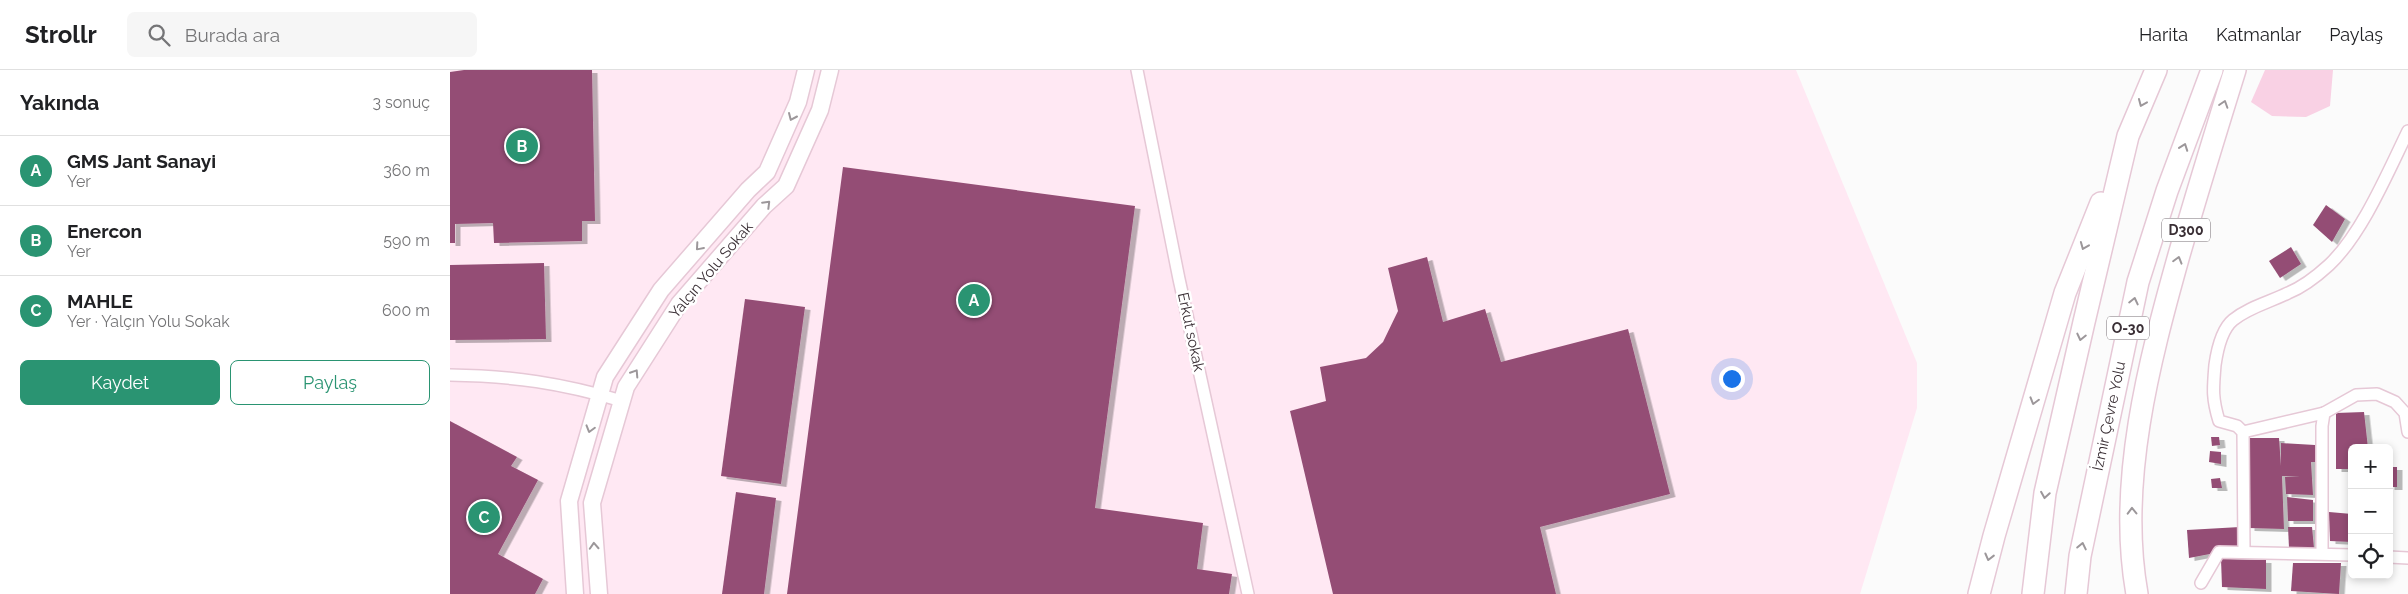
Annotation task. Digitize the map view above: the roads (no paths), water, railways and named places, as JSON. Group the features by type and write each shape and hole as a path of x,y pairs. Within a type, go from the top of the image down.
{"highway":[{"name":"O-30","path":"2033,594 2046,493 2128,136 2156,70"},
{"name":"İzmir Çevre Yolu","path":"2076,594 2080,556 2138,282 2167,191 2212,70"},
{"name":"D300","path":"2137,594 2133,575 2131,487 2144,392 2170,286 2235,70"},
{"path":"1979,594 1994,536 2065,293 2128,136"}],"street":[{"name":"Yalçın Yolu Sokak","path":"575,594 569,501 605,377 661,290 748,190 767,172 798,102 806,70"},
{"name":"Yalçın Yolu Sokak","path":"599,594 596,580 592,503 626,387 679,304 764,206 786,186 820,110 830,70"},
{"name":"Erkut sokak","path":"1137,70 1248,594"},
{"path":"2244,551 2243,432 2237,426 2219,421 2212,398 2217,349 2232,321 2252,308 2290,293 2330,264 2359,225 2382,185 2408,131"},
{"path":"450,375 502,376 544,381 622,401"},
{"path":"2243,432 2324,413 2356,396 2377,394 2396,402 2405,413 2408,432"},
{"path":"2322,553 2324,413"},
{"path":"2201,583 2219,552 2244,551 2348,555"},
{"path":"2393,557 2408,558"}],"place":[{"name":"Enercon","path":"522,146"},
{"name":"GMS Jant Sanayi","path":"974,300"},
{"name":"MAHLE","path":"484,517"}]}
